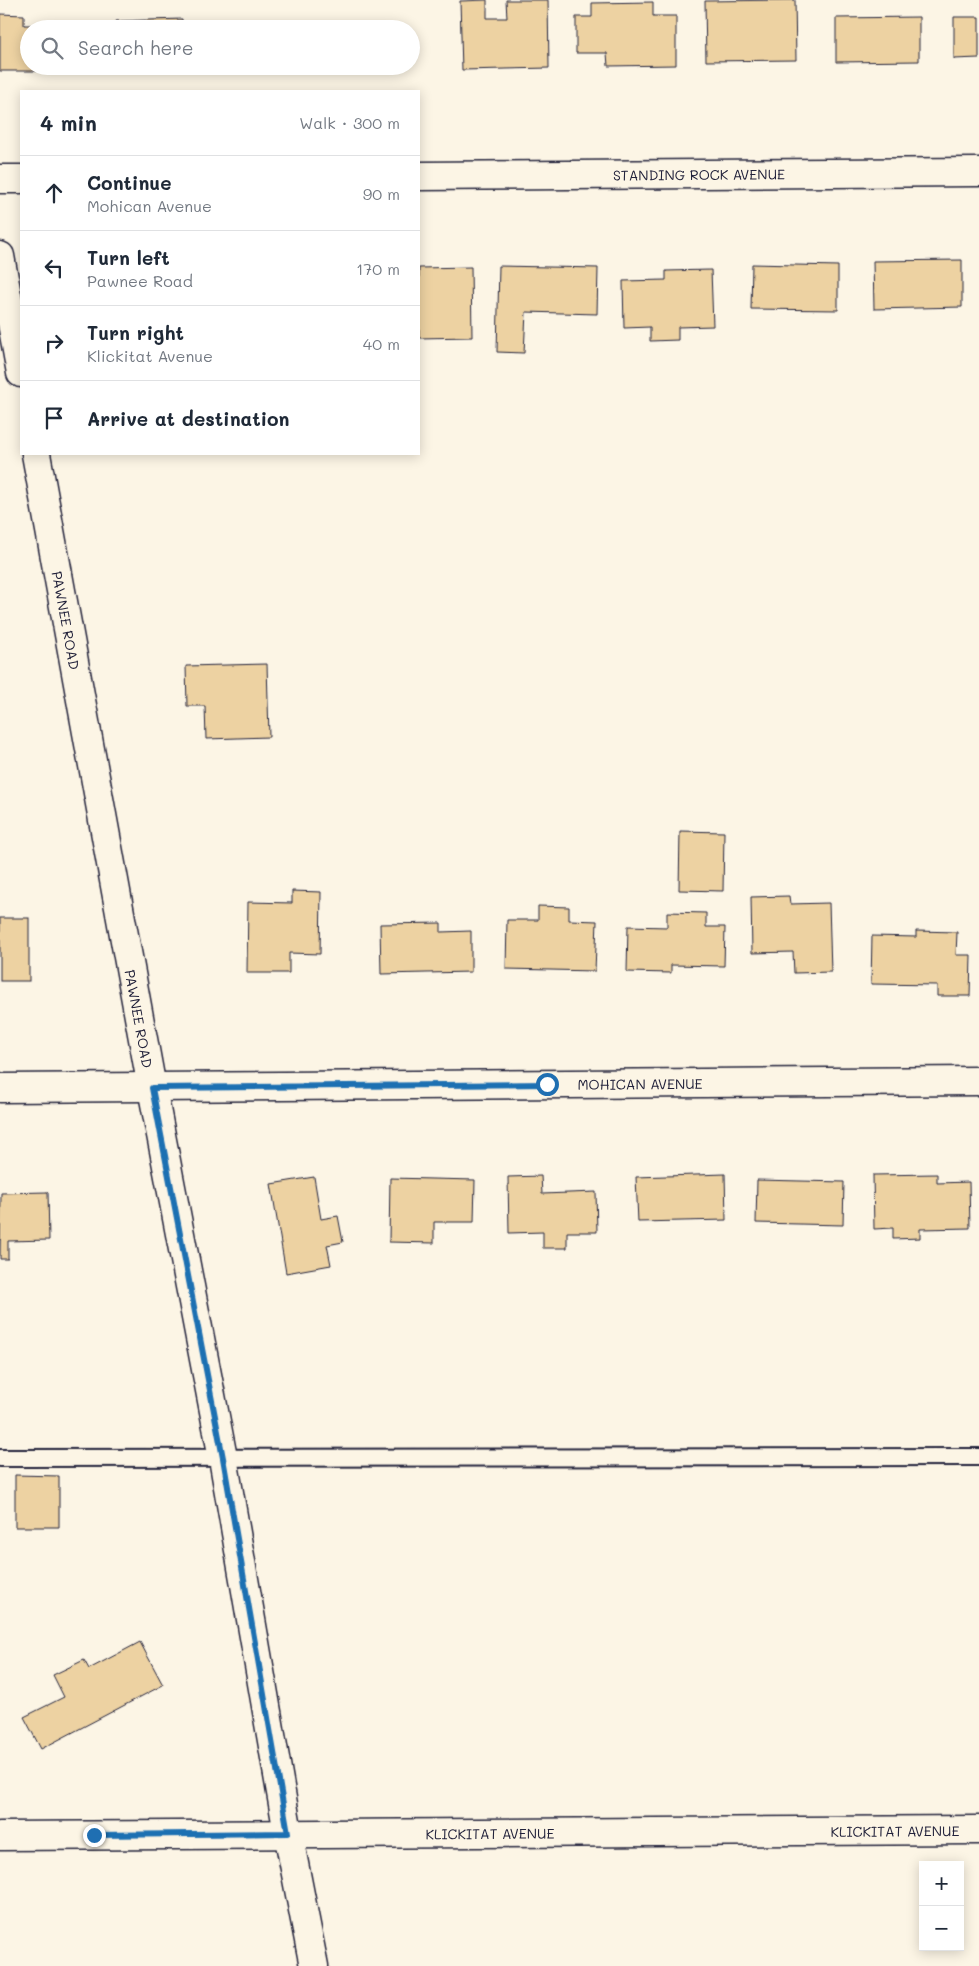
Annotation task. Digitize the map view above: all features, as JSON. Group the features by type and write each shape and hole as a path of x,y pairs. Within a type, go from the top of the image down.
{"street":[{"name":"STANDING ROCK AVENUE","path":"420,176 979,172"},
{"path":"0,179 20,179"},
{"path":"0,256 20,367"},
{"name":"PAWNEE ROAD","path":"36,455 152,1088 223,1458 288,1833 314,1966"},
{"name":"MOHICAN AVENUE","path":"0,1088 979,1081"},
{"name":"KLICKITAT AVENUE","path":"0,1836 979,1830"}],"lane":[{"path":"0,1458 979,1457"}],"building":[{"path":"487,0 487,18 507,18 506,0 548,0 549,68 462,70 460,1"},
{"path":"795,0 796,60 706,61 705,1"},
{"path":"653,2 653,16 676,16 676,65 608,66 607,53 576,53 576,17 592,17 592,3"},
{"path":"0,14 24,15 24,20 20,20 20,71 0,71"},
{"path":"919,17 919,61 836,62 836,18"},
{"path":"954,17 979,17 979,58 954,59"},
{"path":"182,19 182,20 149,20"},
{"path":"962,260 962,307 874,309 873,261"},
{"path":"752,264 838,266 838,310 751,309"},
{"path":"499,266 598,268 597,314 526,312 524,353 497,352"},
{"path":"471,267 472,337 420,338 420,268"},
{"path":"711,270 713,326 678,327 678,340 650,341 650,327 624,328 623,281 666,280 666,271"},
{"path":"267,664 269,737 206,739 205,706 187,706 186,666"},
{"path":"680,831 724,832 723,891 679,890"},
{"path":"292,891 321,892 320,954 289,953 289,973 247,973 248,902 292,903"},
{"path":"789,896 790,904 829,903 831,972 794,973 793,952 752,953 751,897"},
{"path":"538,906 569,907 569,920 597,921 595,971 506,969 507,920 538,920"},
{"path":"667,912 706,913 706,927 725,927 724,966 671,965 671,973 627,972 628,926 667,927"},
{"path":"0,918 29,918 29,981 0,981"},
{"path":"441,923 441,932 471,931 471,972 381,974 380,924"},
{"path":"916,931 957,932 956,955 971,955 970,996 937,996 937,985 871,984 872,936 916,937"},
{"path":"725,1174 726,1220 638,1222 636,1177"},
{"path":"937,1174 937,1183 969,1182 970,1228 920,1229 920,1238 893,1239 893,1228 874,1229 873,1175"},
{"path":"541,1176 542,1194 596,1192 597,1232 567,1232 567,1248 543,1248 543,1232 509,1233 508,1177"},
{"path":"314,1177 321,1219 338,1216 343,1242 327,1245 331,1265 286,1273 271,1184"},
{"path":"390,1178 475,1180 474,1222 434,1222 434,1243 389,1242"},
{"path":"757,1180 844,1182 843,1225 756,1223"},
{"path":"48,1192 49,1240 8,1241 8,1259 0,1259 1,1193"},
{"path":"15,1475 59,1476 59,1527 15,1527"},
{"path":"140,1642 163,1685 41,1749 24,1717 64,1697 53,1675 84,1660 89,1669"}],"route":[{"path":"94,1835 288,1833 223,1458 152,1088 547,1084"}]}
